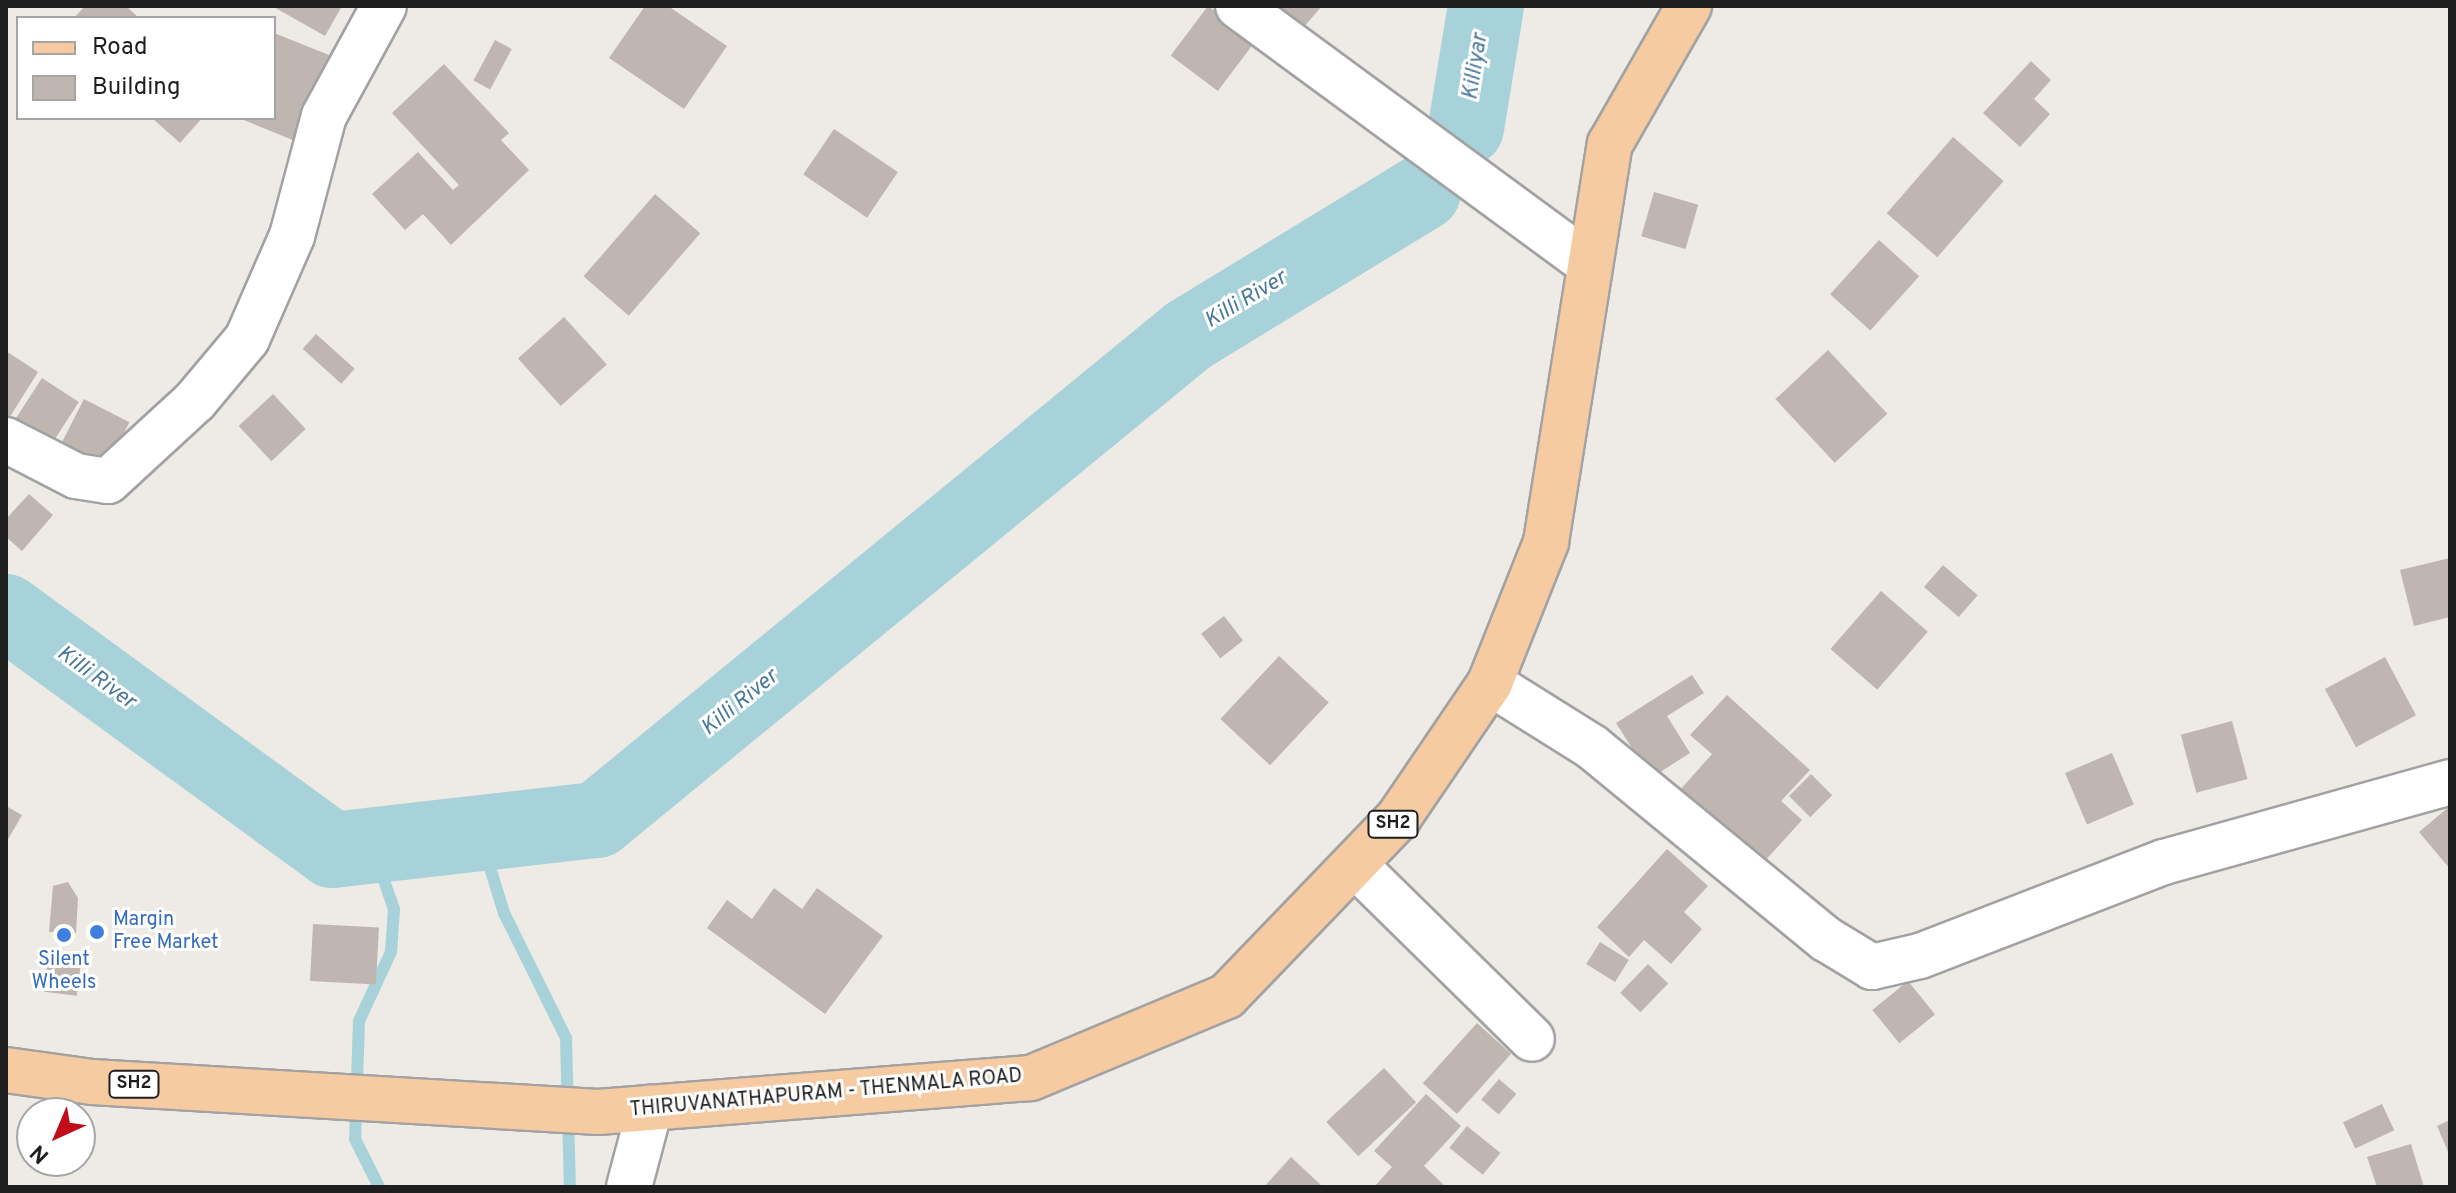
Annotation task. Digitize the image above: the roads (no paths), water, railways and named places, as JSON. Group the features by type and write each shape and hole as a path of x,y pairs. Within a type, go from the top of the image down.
{"main road":[{"name":"THIRUVANATHAPURAM - THENMALA ROAD","path":"6,1070 92,1082 598,1112 1031,1078 1227,996 1357,867 1490,683 1546,542 1586,262 1610,144 1689,6"}],"street":[{"path":"6,440 76,476 108,481 195,401 247,339 292,236 324,116 384,6"},
{"path":"1238,6 1586,262"},
{"path":"1490,683 1592,747 1826,939 1872,967 1920,956 2164,862 2450,782"},
{"path":"1357,867 1532,1039"},
{"path":"629,1187 650,1108"}],"waterway":[{"name":"Killiyar","path":"1466,128 1486,6"},
{"name":"Killi River","path":"6,612 332,850 597,820 1189,335 1423,192"},
{"path":"480,835 504,913 566,1038 570,1187"},
{"path":"372,846 394,909 391,952 359,1021 355,1139 379,1187"}],"place":[{"name":"Margin Free Market","path":"97,932"},
{"name":"Silent Wheels","path":"64,935"}]}
